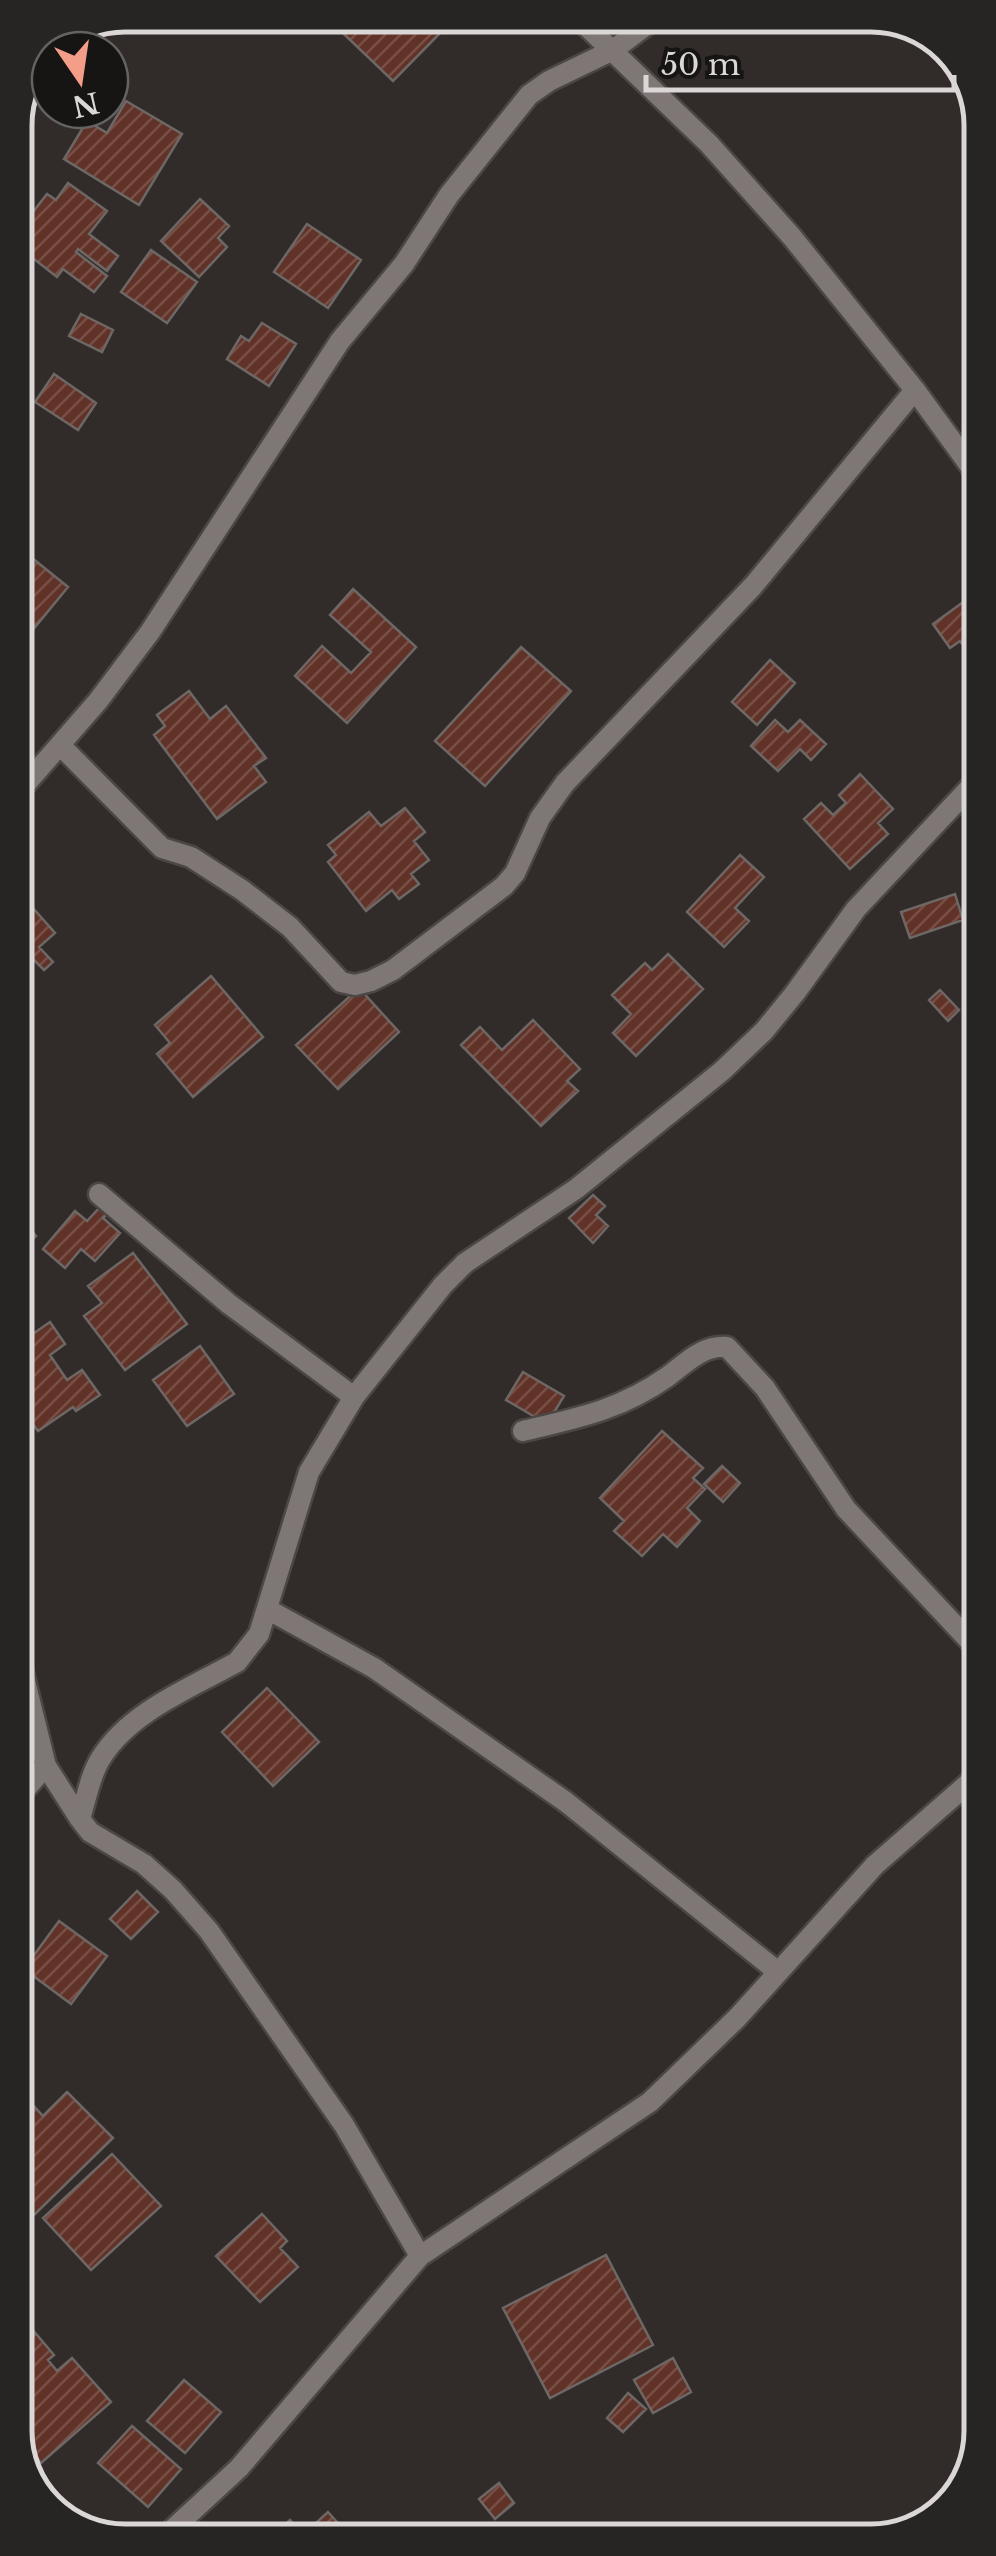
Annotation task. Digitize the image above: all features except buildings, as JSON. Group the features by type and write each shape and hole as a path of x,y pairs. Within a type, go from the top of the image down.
{"street":[{"path":"595,33 708,144 792,237 964,457"},
{"path":"33,776 150,632 340,341 404,264 460,181 529,95 613,50 636,33"},
{"path":"60,745 162,848 191,857 242,890 290,927 341,982 355,985 371,981 393,970 504,886 515,873 540,818 566,783 753,586 915,390"},
{"path":"80,1818 99,1760 116,1739 139,1718 237,1662 258,1634 309,1472 354,1397 443,1285 465,1263 576,1189 722,1071 764,1031 856,909 964,794"},
{"path":"99,1194 228,1304 354,1397"},
{"path":"523,1431 612,1410 700,1352 727,1347 765,1388 846,1509 964,1635"},
{"path":"267,1609 374,1668 566,1802 778,1972"},
{"path":"32,1711 46,1766 80,1818 90,1832 144,1864 210,1931 344,2125 420,2256"},
{"path":"32,1781 46,1766"},
{"path":"180,2523 240,2468 420,2256 650,2102 689,2067 876,1864 964,1788"}]}
